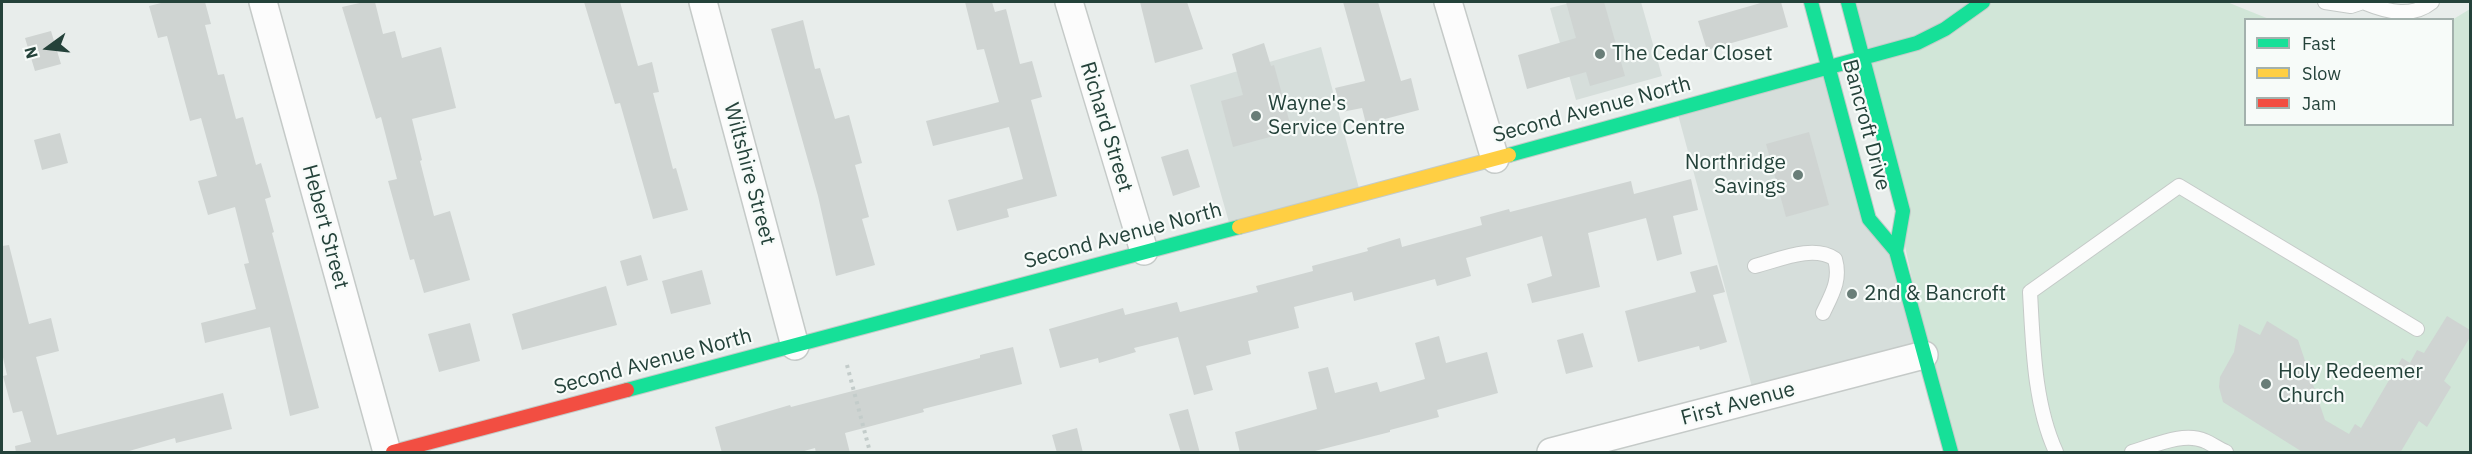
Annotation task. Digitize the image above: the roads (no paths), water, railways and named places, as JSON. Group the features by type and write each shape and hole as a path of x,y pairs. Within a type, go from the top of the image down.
{"main road":[{"name":"Bancroft Drive","path":"1811,2 1869,219 1896,251"},
{"name":"Bancroft Drive","path":"1848,2 1903,211 1896,251 1951,453"},
{"name":"Second Avenue North","path":"393,453 1495,159 1917,43 1945,29 1983,2"}],"street":[{"name":"Hebert Street","path":"263,2 387,453"},
{"name":"Wiltshire Street","path":"703,2 795,346"},
{"name":"Richard Street","path":"1069,2 1144,251"},
{"path":"1448,2 1495,159"},
{"name":"First Avenue","path":"1551,453 1924,355"}],"lane":[{"path":"2325,2 2352,6 2363,2 2386,11 2403,13 2432,2"},
{"path":"2056,453 2049,437 2039,393 2030,292 2179,186 2417,329"},
{"path":"1755,266 1816,252 1827,254 1835,259 1838,282 1823,313"},
{"path":"2132,453 2176,439 2190,438 2204,440 2226,453"}],"place":[{"name":"The Cedar Closet","path":"1600,54"},
{"name":"Wayne's Service Centre","path":"1256,116"},
{"name":"Northridge Savings","path":"1798,175"},
{"name":"2nd & Bancroft","path":"1852,294"},
{"name":"Holy Redeemer Church","path":"2266,384"}]}
